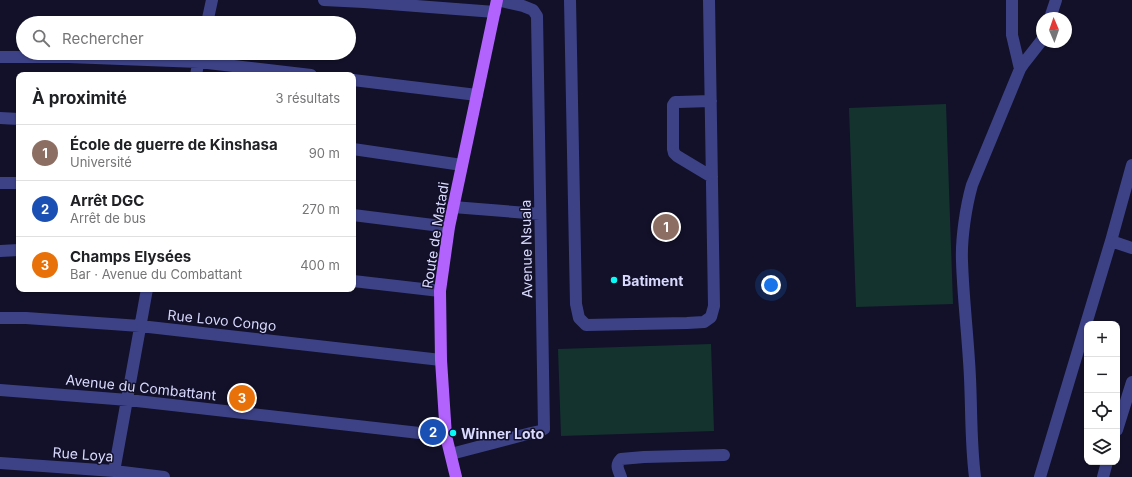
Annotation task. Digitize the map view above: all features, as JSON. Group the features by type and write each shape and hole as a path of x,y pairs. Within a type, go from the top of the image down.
{"main road":[{"name":"Route de Matadi","path":"456,477 446,436 440,360 440,290 449,227 497,4"}],"street":[{"path":"209,16 212,0"},
{"path":"324,0 497,4"},
{"path":"570,0 576,304 579,318 586,325 704,322 711,317 714,306 709,0"},
{"path":"1012,0 1012,36 1020,69"},
{"path":"1052,12 1056,0"},
{"name":"Avenue Nsuala","path":"451,454 544,429 537,16 533,10 523,6 497,4"},
{"path":"975,477 962,260 965,220 972,185 1020,69 1036,48"},
{"path":"0,57 16,57"},
{"path":"197,72 199,60"},
{"path":"218,60 292,72"},
{"path":"356,80 477,95"},
{"path":"711,100 675,102 673,105 673,149 677,156 712,177"},
{"path":"0,118 16,119"},
{"path":"356,149 462,165"},
{"path":"1040,477 1111,241 1132,165"},
{"path":"0,183 16,183"},
{"path":"453,207 540,214"},
{"path":"356,215 449,227"},
{"path":"1111,241 1132,248"},
{"path":"0,251 16,250"},
{"path":"356,281 440,290"},
{"path":"113,474 128,400 146,292"},
{"name":"Rue Lovo Congo","path":"0,318 26,318 140,326 440,360"},
{"path":"1117,429 1132,382"},
{"name":"Avenue du Combattant","path":"0,390 128,400 446,436"},
{"path":"621,477 616,466 621,459 724,455"},
{"name":"Rue Loya","path":"0,463 113,474 164,477"},
{"path":"1103,477 1106,465"}],"green space":[{"path":"946,104 953,304 856,307 849,108"},
{"path":"711,344 714,431 561,436 558,349"}],"place":[{"name":"École de guerre de Kinshasa","path":"666,227"},
{"name":"Batiment","path":"614,280"},
{"name":"Champs Elysées","path":"242,398"},
{"name":"Arrêt DGC","path":"433,432"},
{"name":"Winner Loto","path":"453,433"}]}
